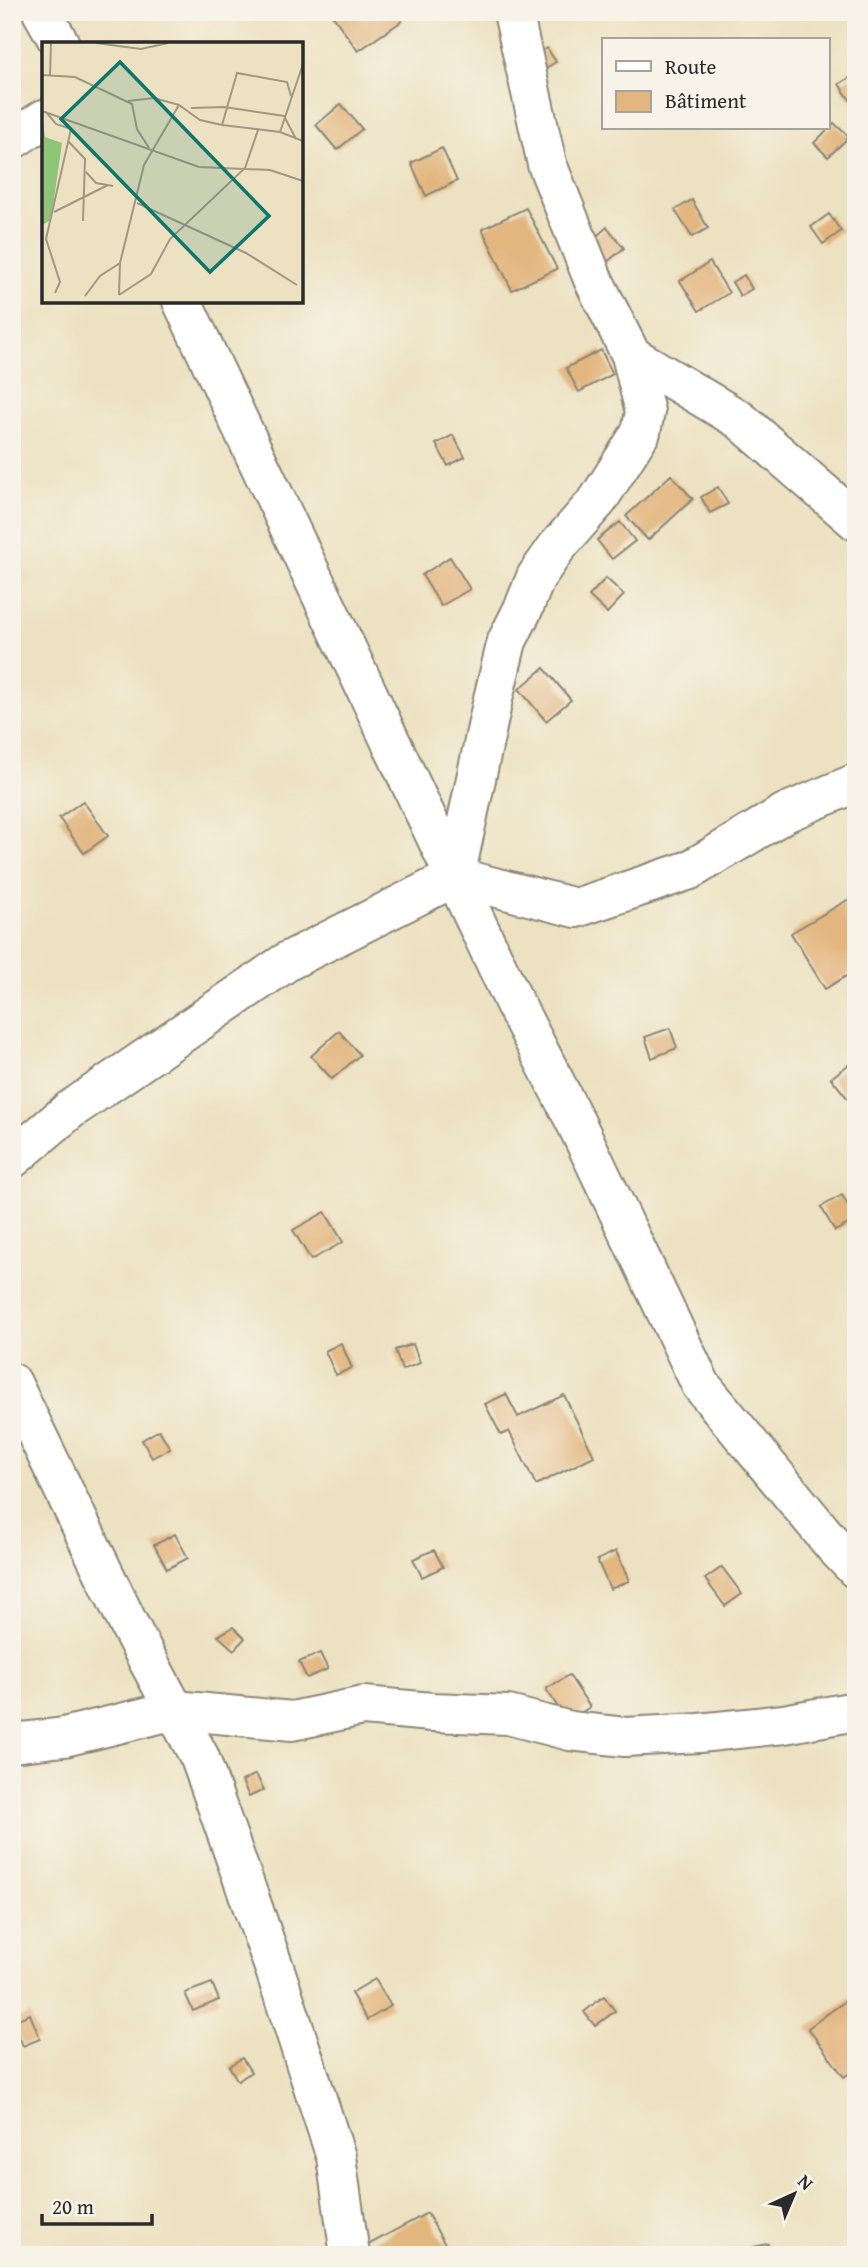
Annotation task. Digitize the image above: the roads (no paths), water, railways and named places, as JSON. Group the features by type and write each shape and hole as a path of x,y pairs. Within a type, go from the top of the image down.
{"street":[{"path":"42,12 59,42"},
{"path":"455,877 507,641 536,577 557,547 598,500 641,432 645,412 631,355 593,279 547,164 513,12"},
{"path":"12,140 42,120"},
{"path":"183,303 515,1004 578,1125 701,1385 856,1569"},
{"path":"631,355 740,420 856,521"},
{"path":"12,1159 70,1110 288,961 455,877 576,908 690,870 785,813 856,783"},
{"path":"12,1383 128,1623 200,1758 289,2012 336,2157 350,2255"},
{"path":"12,1743 64,1737 175,1710 292,1721 363,1706 508,1715 570,1731 625,1737 784,1724 856,1711"}]}
